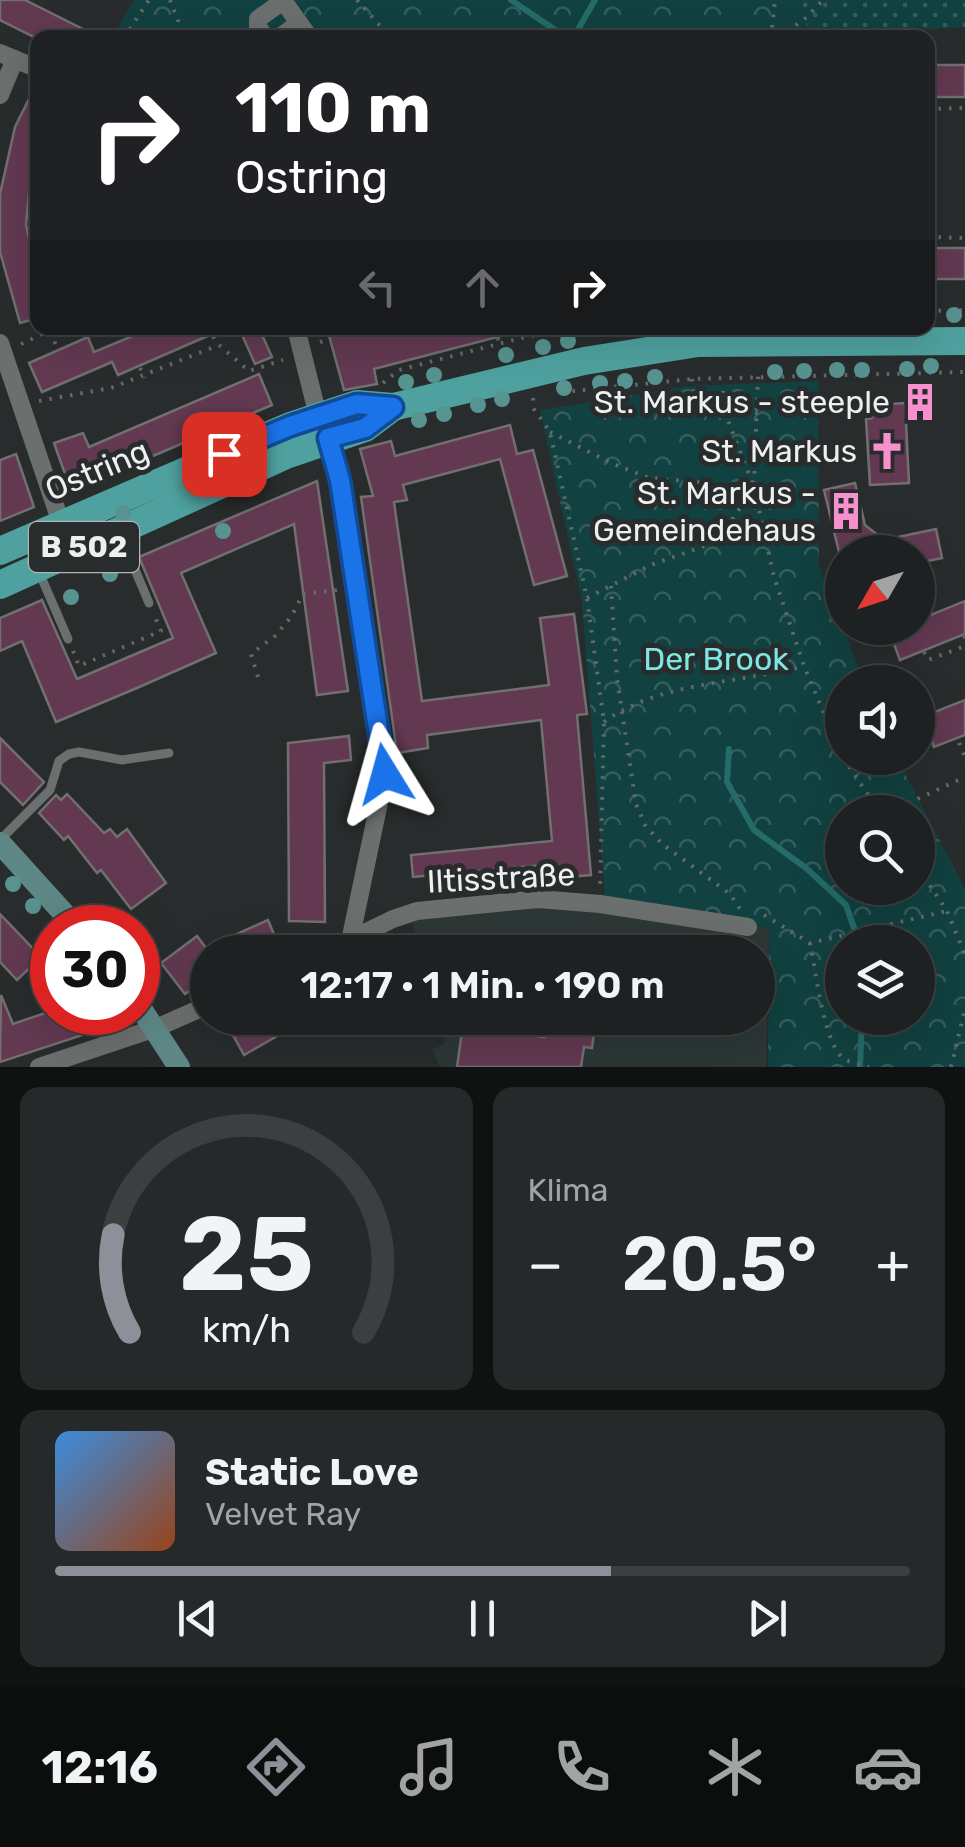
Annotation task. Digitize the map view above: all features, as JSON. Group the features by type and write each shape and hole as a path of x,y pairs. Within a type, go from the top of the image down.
{"main road":[{"name":"Ostring","path":"0,585 119,532 323,427 357,404 393,407 584,361 682,345 726,341 965,341"},
{"name":"Ostring","path":"0,550 323,427"},
{"path":"0,842 56,905"},
{"path":"160,1035 179,1067"}],"street":[{"path":"260,30 258,19 279,4 286,6 304,30"},
{"path":"0,95 8,56"},
{"path":"298,335 340,480 385,774 357,935"},
{"path":"2,347 62,524"},
{"name":"Iltisstraße","path":"362,935 417,911 538,899 600,904 748,927"},
{"path":"160,1026 190,1013"},
{"path":"40,1067 135,1035"}],"lane":[{"path":"119,532 149,604"},
{"path":"38,568 68,638"},
{"path":"0,842 50,790 59,761 68,754 79,752 122,760 169,753"}],"path":[{"path":"129,30 149,0"},
{"path":"170,0 178,21 176,30"},
{"path":"358,0 385,30"},
{"path":"772,30 774,0"},
{"path":"788,30 822,0"},
{"path":"935,109 965,108"},
{"path":"935,237 965,238"},
{"path":"935,311 965,310"},
{"path":"2,347 38,335"},
{"path":"54,335 56,345"},
{"path":"212,335 250,372 302,353"},
{"path":"497,335 499,344"},
{"path":"22,406 97,392 144,378 219,344"},
{"path":"182,352 186,360"},
{"path":"140,368 144,378"},
{"path":"551,394 692,379 965,372"},
{"path":"587,598 651,566 710,544 726,529 754,487 758,376"},
{"path":"692,379 696,414 758,413"},
{"path":"723,391 726,413 754,487 774,577 825,715"},
{"path":"534,409 550,432 587,598 604,722 600,904"},
{"path":"550,432 649,478 754,487"},
{"path":"611,586 617,679 636,804 646,825 662,844 730,894 748,927 765,914 810,943 838,1053 847,1064 869,1067"},
{"path":"258,677 251,654 275,636 303,594 358,588"},
{"path":"68,638 80,666 161,631 149,604"},
{"path":"924,652 928,660 965,646"},
{"path":"604,722 623,708 660,694 764,677 804,666"},
{"path":"959,742 965,757"},
{"path":"926,795 965,777"},
{"path":"935,894 965,955"},
{"path":"810,943 946,911"},
{"path":"952,1067 965,1009"}],"shaded area":[{"path":"605,898 769,928 769,935 416,935 412,920"},
{"path":"443,1035 767,1035 766,1067 440,1067 432,1049 445,1044"}],"green space":[{"path":"134,0 801,0 807,30 117,30"},
{"path":"801,0 965,0 965,27 807,30"},
{"name":"Der Brook","path":"818,381 819,566 825,581 825,645 850,645 857,665 825,665 825,775 906,775 916,795 825,795 825,905 935,905 935,831 965,889 965,1067 768,1067 768,1035 775,1035 775,935 769,935 769,928 605,898 582,601 540,410 689,386"}],"building":[{"path":"0,0 25,0 85,30 30,30 30,35 0,20"},
{"path":"935,65 965,65 965,97 935,97"},
{"path":"30,97 26,225 30,243 30,320 20,323 0,252 0,194 15,127"},
{"path":"935,248 965,248 965,279 935,279"},
{"path":"135,335 210,335 118,375 112,362 42,392 29,363 88,337 94,352"},
{"path":"242,335 262,335 272,357 255,364"},
{"path":"329,335 505,335 374,369 377,384 344,390"},
{"path":"259,374 272,405 71,491 54,443 83,433 89,447"},
{"name":"St. Markus","path":"905,403 909,483 870,485 866,419 872,418 871,405"},
{"path":"510,425 517,454 533,450 567,576 534,585 500,459 403,485 407,500 394,502 422,701 549,685 540,618 574,614 587,714 577,715 591,875 556,878 554,864 413,877 411,855 552,841 541,720 427,735 428,748 397,753 361,497 373,496 360,449 391,441 395,456"},
{"path":"16,454 34,507 0,521 0,460"},
{"path":"317,481 348,691 317,695 294,524 181,573 216,653 137,688 56,722 22,641 0,651 0,618 42,600 77,679 173,638 139,557"},
{"name":"St. Markus - Gemeindehaus","path":"855,483 865,525 878,535 835,535 824,490"},
{"name":"St. Markus - Gemeindehaus","path":"936,529 942,558 935,559 935,535 908,535"},
{"path":"965,601 965,634 900,660 894,645 935,645 935,613"},
{"path":"965,700 965,735 935,747 935,712"},
{"path":"349,736 351,760 324,763 325,922 289,921 288,743"},
{"path":"0,738 44,782 23,805 0,782"},
{"path":"67,794 104,833 110,829 117,837 127,829 166,883 136,905 128,905 101,870 97,873 68,836 64,840 39,813 56,795 61,800"},
{"path":"0,914 30,945 30,968 17,980 0,962"},
{"path":"268,920 274,935 235,935"},
{"path":"190,941 190,990 185,994 161,963"},
{"path":"1,995 13,1024 30,1018 30,1035 83,1035 0,1062"},
{"path":"233,1035 277,1036 244,1055"},
{"path":"461,1035 594,1035 592,1048 584,1047 581,1067 457,1067"}],"waterway":[{"path":"511,0 555,30"},
{"path":"578,30 595,0"},
{"path":"729,749 727,782 754,830 806,868 846,905 853,925"},
{"path":"860,1067 861,1035"}],"place":[{"name":"St. Markus - steeple","path":"920,402"},
{"name":"St. Markus","path":"887,451"},
{"name":"St. Markus - Gemeindehaus","path":"846,511"}],"route":[{"path":"224,454 357,404 393,407 365,428 328,438 340,480 385,774"}]}
